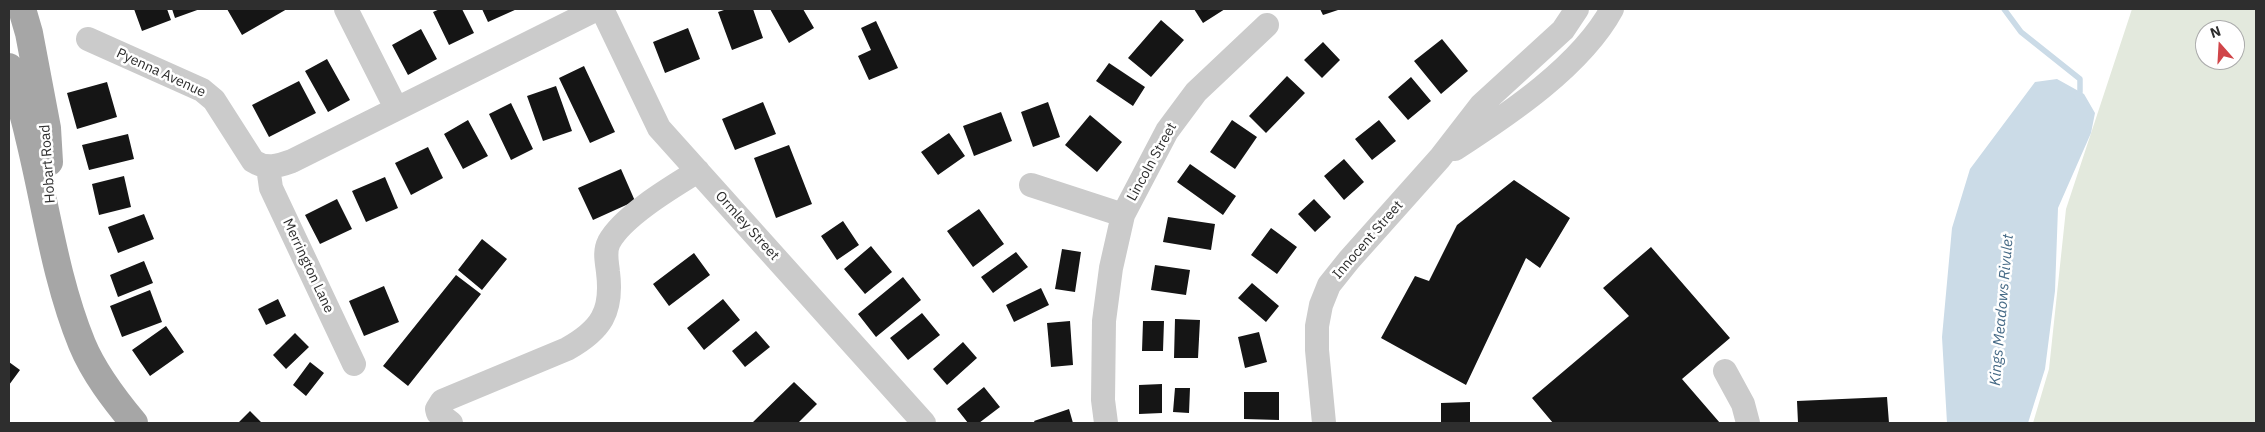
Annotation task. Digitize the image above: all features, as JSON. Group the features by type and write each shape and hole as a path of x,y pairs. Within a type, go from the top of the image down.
{"main road":[{"name":"Hobart Road","path":"22,9 22,65"},
{"name":"Hobart Road","path":"9,17 21,36 22,65 46,128 51,220 57,266 64,294 83,345 99,376 117,403 134,423"},
{"path":"9,114 57,266"}],"street":[{"path":"346,9 396,108"},
{"path":"268,167 292,161 597,9"},
{"name":"Ormley Street","path":"602,9 660,128 924,423"},
{"name":"Innocent Street","path":"1324,423 1316,350 1317,326 1321,306 1329,286 1349,260 1440,158 1481,105 1563,30 1577,9"},
{"name":"Innocent Street","path":"1440,158 1494,124 1574,58 1592,41 1612,9"},
{"name":"Lincoln Street","path":"1106,423 1103,400 1104,321 1111,268 1123,215 1167,130 1196,92 1267,25"},
{"name":"Pyenna Avenue","path":"88,39 202,90 214,100 253,161 268,167"},
{"name":"Merrington Lane","path":"268,167 271,188 354,364"},
{"path":"451,423 438,412 437,409 442,401 567,348 583,340 596,328 605,316 609,305 610,294 606,253 613,237 619,229 658,197 698,171"},
{"name":"Lincoln Street","path":"1031,185 1123,215"},
{"path":"1724,371 1743,404 1748,423"}],"shaded area":[{"path":"2132,9 2256,9 2256,423 2033,423 2049,369 2066,209"}],"water":[{"path":"2057,79 2084,94 2095,113 2091,133 2058,208 2055,291 2045,369 2028,423 1947,423 1942,337 1952,228 1970,169 2035,82"}],"building":[{"path":"134,9 167,9 171,20 142,31"},
{"path":"172,9 200,9 175,18"},
{"path":"227,9 287,9 242,35"},
{"path":"440,9 462,9 474,33 449,45 433,12"},
{"path":"482,9 517,9 488,22"},
{"path":"727,9 753,9 763,38 732,50 718,12"},
{"path":"770,9 803,9 814,28 789,43"},
{"path":"1194,9 1225,9 1203,23"},
{"path":"1320,9 1341,9 1323,15"},
{"path":"1161,20 1184,40 1151,77 1128,58"},
{"path":"876,21 898,68 869,80 858,56 871,50 861,28"},
{"path":"688,28 700,59 665,73 653,42"},
{"path":"421,29 437,59 408,75 392,45"},
{"path":"1442,39 1468,71 1441,94 1414,61"},
{"path":"1323,42 1340,60 1322,78 1304,60"},
{"path":"327,59 350,100 328,112 305,71"},
{"path":"1109,63 1145,87 1133,106 1096,81"},
{"path":"584,66 615,132 590,143 559,78"},
{"path":"1287,76 1305,93 1266,133 1249,116"},
{"path":"1411,77 1431,101 1408,120 1388,97"},
{"path":"299,81 316,113 269,137 252,105"},
{"path":"107,82 117,117 77,129 67,93"},
{"path":"556,86 572,131 543,141 527,96"},
{"path":"763,102 776,134 735,150 722,119"},
{"path":"1048,102 1060,137 1033,147 1021,112"},
{"path":"511,103 533,149 511,160 489,114"},
{"path":"1001,112 1012,141 974,156 963,126"},
{"path":"1090,115 1122,142 1097,172 1065,145"},
{"path":"468,120 488,156 463,169 444,134"},
{"path":"1232,120 1257,137 1235,169 1210,152"},
{"path":"1379,120 1396,141 1372,160 1355,139"},
{"path":"949,133 965,156 938,175 921,152"},
{"path":"128,134 134,159 89,170 82,145"},
{"path":"789,145 812,204 776,218 754,158"},
{"path":"428,147 443,178 411,195 395,163"},
{"path":"1344,159 1364,182 1344,200 1324,176"},
{"path":"1190,164 1236,196 1223,215 1177,182"},
{"path":"621,169 635,201 593,220 578,188"},
{"path":"124,176 131,207 99,215 92,184"},
{"path":"385,177 398,208 366,222 352,191"},
{"path":"1514,180 1570,218 1540,268 1526,258 1466,385 1381,338 1415,276 1429,281 1457,225"},
{"path":"337,199 352,229 320,244 305,215"},
{"path":"1314,199 1331,217 1315,232 1298,214"},
{"path":"979,209 1004,244 973,267 947,231"},
{"path":"144,214 154,239 118,253 108,227"},
{"path":"1168,217 1215,224 1211,250 1163,242"},
{"path":"843,221 859,245 837,260 821,236"},
{"path":"1271,228 1297,247 1277,274 1251,255"},
{"path":"482,239 507,259 482,290 458,270"},
{"path":"871,246 892,272 865,294 844,269"},
{"path":"1651,247 1730,338 1682,379 1720,423 1553,423 1532,398 1629,316 1603,288"},
{"path":"1062,249 1081,252 1075,292 1055,289"},
{"path":"1016,252 1028,267 993,293 981,277"},
{"path":"694,253 710,275 669,306 653,284"},
{"path":"144,261 153,283 118,297 110,275"},
{"path":"1155,265 1190,270 1186,295 1151,290"},
{"path":"456,275 481,294 408,386 383,366"},
{"path":"903,277 921,300 876,337 858,314"},
{"path":"1252,283 1279,306 1266,322 1238,298"},
{"path":"384,286 399,322 364,336 349,301"},
{"path":"1041,288 1049,305 1014,322 1006,305"},
{"path":"150,290 162,322 122,337 110,306"},
{"path":"278,299 286,316 266,325 258,309"},
{"path":"723,299 740,320 704,350 687,328"},
{"path":"922,313 940,335 908,360 890,338"},
{"path":"1175,319 1200,320 1198,358 1174,358"},
{"path":"1070,321 1073,365 1051,367 1047,323"},
{"path":"1143,321 1164,321 1163,351 1142,351"},
{"path":"166,326 184,352 150,376 132,350"},
{"path":"756,331 770,347 745,367 732,351"},
{"path":"1259,332 1267,362 1245,368 1238,337"},
{"path":"295,333 309,347 286,369 273,355"},
{"path":"963,342 977,358 947,385 933,369"},
{"path":"9,362 20,370 9,385"},
{"path":"310,362 324,373 306,396 293,385"},
{"path":"794,382 817,404 798,423 752,423"},
{"path":"1162,384 1162,413 1139,414 1139,385"},
{"path":"984,387 1000,407 979,423 968,423 957,409"},
{"path":"1175,388 1190,388 1189,413 1173,412"},
{"path":"1244,392 1279,392 1279,420 1244,419"},
{"path":"1887,397 1889,423 1798,423 1797,401"},
{"path":"1470,402 1470,423 1441,423 1441,403"},
{"path":"1069,409 1073,423 1035,423 1034,421"},
{"path":"250,411 262,423 238,423"}],"waterway":[{"name":"Kings Meadows Rivulet","path":"2004,9 2021,32 2080,79 2080,92 2077,97"}]}
